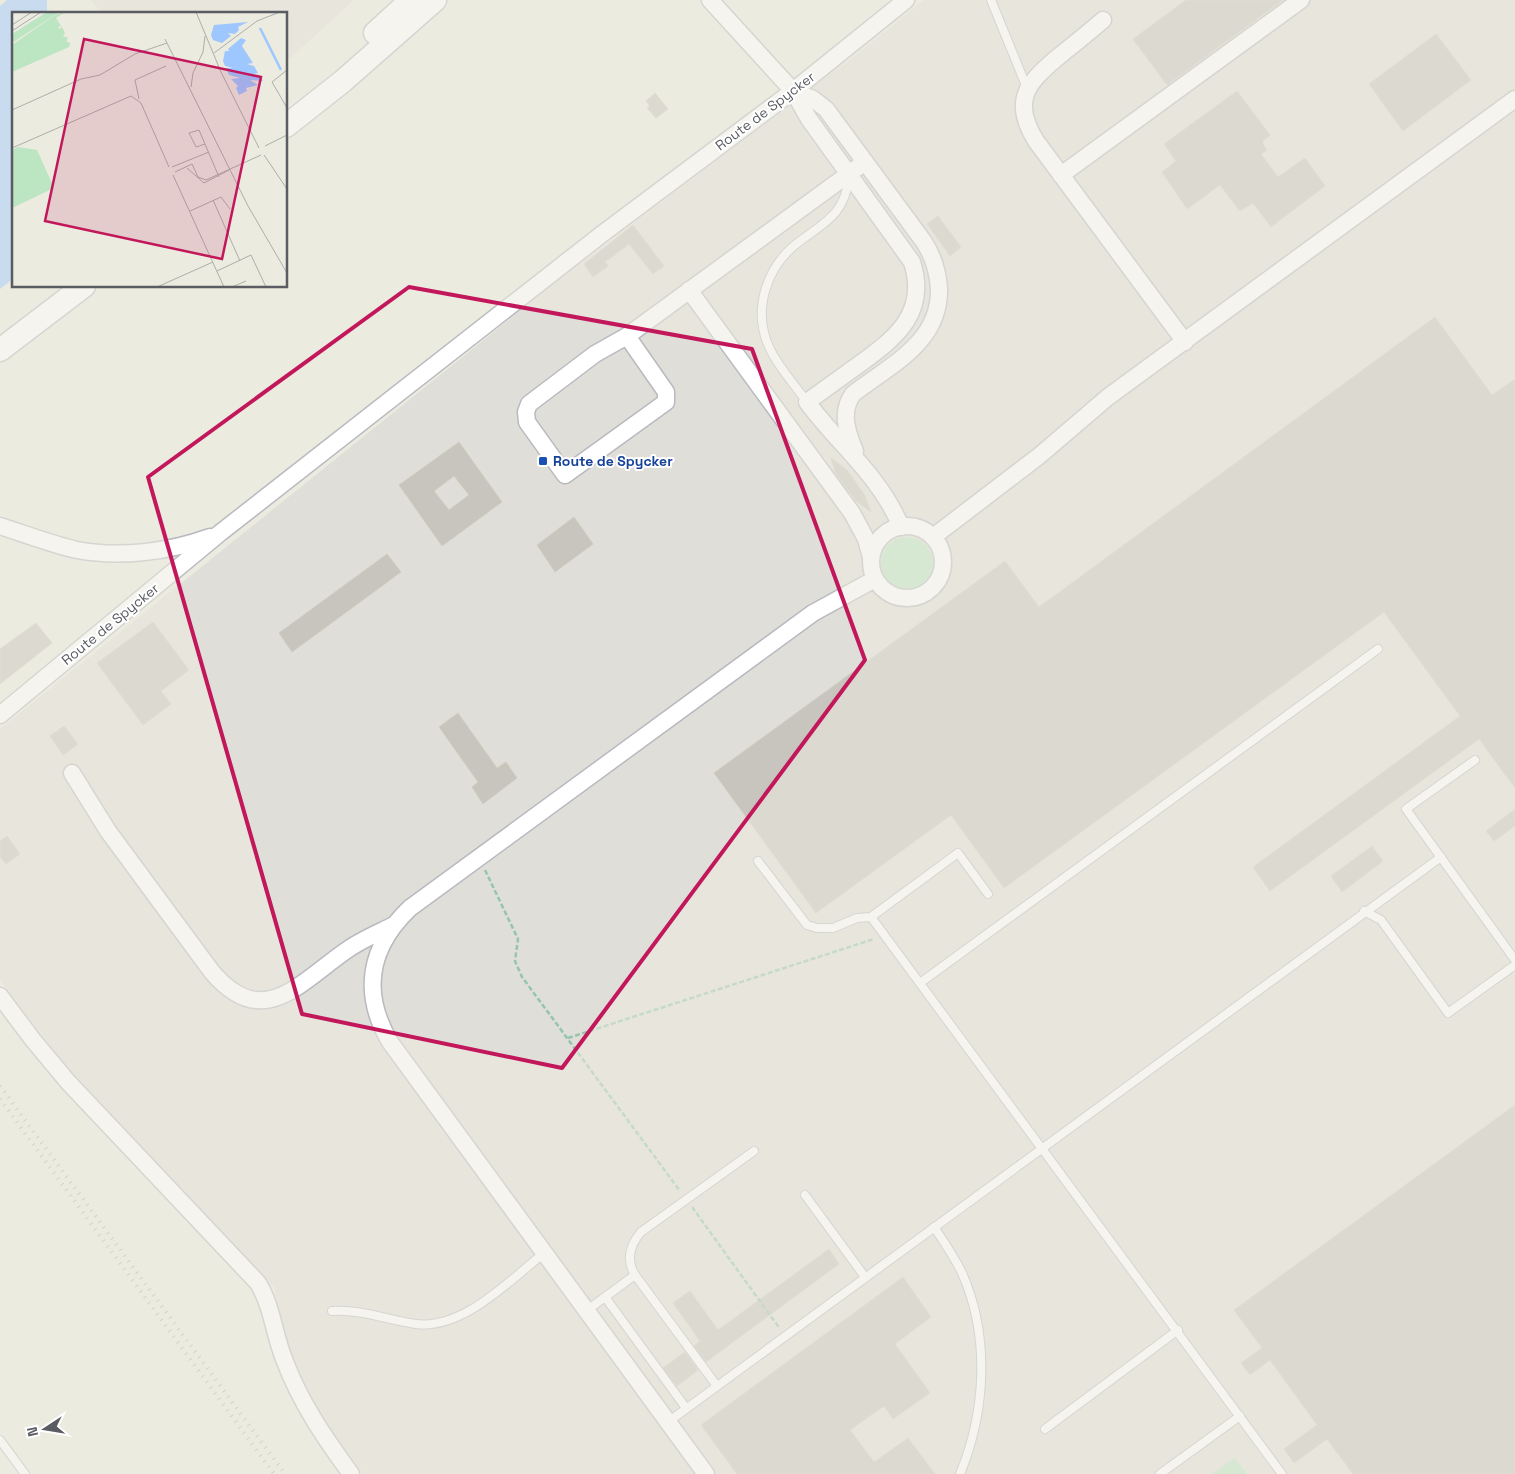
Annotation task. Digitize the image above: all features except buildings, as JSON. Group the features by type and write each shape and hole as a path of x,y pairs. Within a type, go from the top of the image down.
{"main road":[{"path":"288,115 411,0"},
{"path":"288,124 343,81 435,0"},
{"path":"0,350 81,288"}],"street":[{"path":"710,0 793,91 809,119 909,257 915,276 915,300 910,318 896,337 807,402 859,460 890,503 896,528"},
{"name":"Route de Spycker","path":"0,715 220,533 602,234 793,91 906,0"},
{"path":"1061,175 1301,0"},
{"path":"1103,20 1038,74 1027,88 1024,106 1029,129 1184,342"},
{"path":"793,91 822,105 928,247 936,268 939,291 934,319 918,344 853,394 847,403 845,415 847,430 859,460"},
{"path":"933,537 1039,456 1108,397 1515,99"},
{"path":"627,336 666,392 666,402 564,475 530,427 526,416 527,408 533,400 594,354 627,336 865,162"},
{"path":"689,290 852,514 866,539 875,579 884,591 898,598 914,598 928,592 938,580 943,566 941,550 933,537 916,527 896,528 869,524 852,514"},
{"name":"Route de Spycker","path":"0,526 68,548 108,553 170,548 220,533"},
{"path":"871,558 876,543 896,528"},
{"path":"706,1474 395,1049 383,1028 373,999 373,976 378,953 394,925 410,908 813,613 875,579"},
{"path":"72,773 108,831 212,972 224,986 238,996 257,1001 279,997 353,946 394,925"},
{"path":"0,996 68,1082 258,1283 267,1302 284,1359 300,1397 317,1427 351,1474"}],"lane":[{"path":"990,0 1027,88"},
{"path":"807,402 770,348 763,330 764,299 769,279 786,254 838,212 846,194 849,173"},
{"path":"920,983 1378,650"},
{"path":"1475,760 1406,809 1515,960"},
{"path":"758,861 808,925 817,928 833,928 860,917 871,917 958,853 988,894"},
{"path":"668,1422 1441,856"},
{"path":"1364,911 1381,920 1448,1013 1515,965"},
{"path":"871,917 1178,1330 1282,1474"},
{"path":"717,1386 636,1275 629,1261 633,1245 638,1236 686,1198 754,1151"},
{"path":"805,1195 865,1277"},
{"path":"934,1227 962,1272 975,1311 980,1338 981,1368 976,1424 960,1474"},
{"path":"332,1311 352,1311 418,1324 440,1323 466,1313 544,1253"},
{"path":"586,1311 636,1275"},
{"path":"605,1297 686,1408"},
{"path":"1045,1429 1178,1330"},
{"path":"1160,1474 1240,1416"},
{"path":"0,1440 25,1474"}],"path":[{"path":"479,857 518,939 515,961 522,977 686,1198 785,1336"},
{"path":"568,1038 885,935"}],"highlighted area":[{"path":"409,287 752,349 865,660 562,1068 302,1014 148,477"}],"shaded area":[{"path":"91,0 354,0 288,60 288,12 101,12"},
{"path":"924,0 1515,0 1515,1474 363,1474 316,1411 277,1321 275,1288 65,1065 0,980 0,729 552,285 852,58"}],"green space":[{"path":"907,537 917,539 925,545 931,553 933,563 931,573 925,581 917,587 907,589 897,587 889,581 883,573 881,563 883,553 889,545 897,539"},
{"path":"1235,1458 1247,1474 1212,1474"}],"water":[{"path":"7,0 47,0 47,12 12,12 12,280 0,289 0,6"}],"railway":[{"path":"0,1086 285,1474"},
{"path":"0,1099 274,1474"}],"place":[{"name":"Route de Spycker","path":"543,461"}]}
